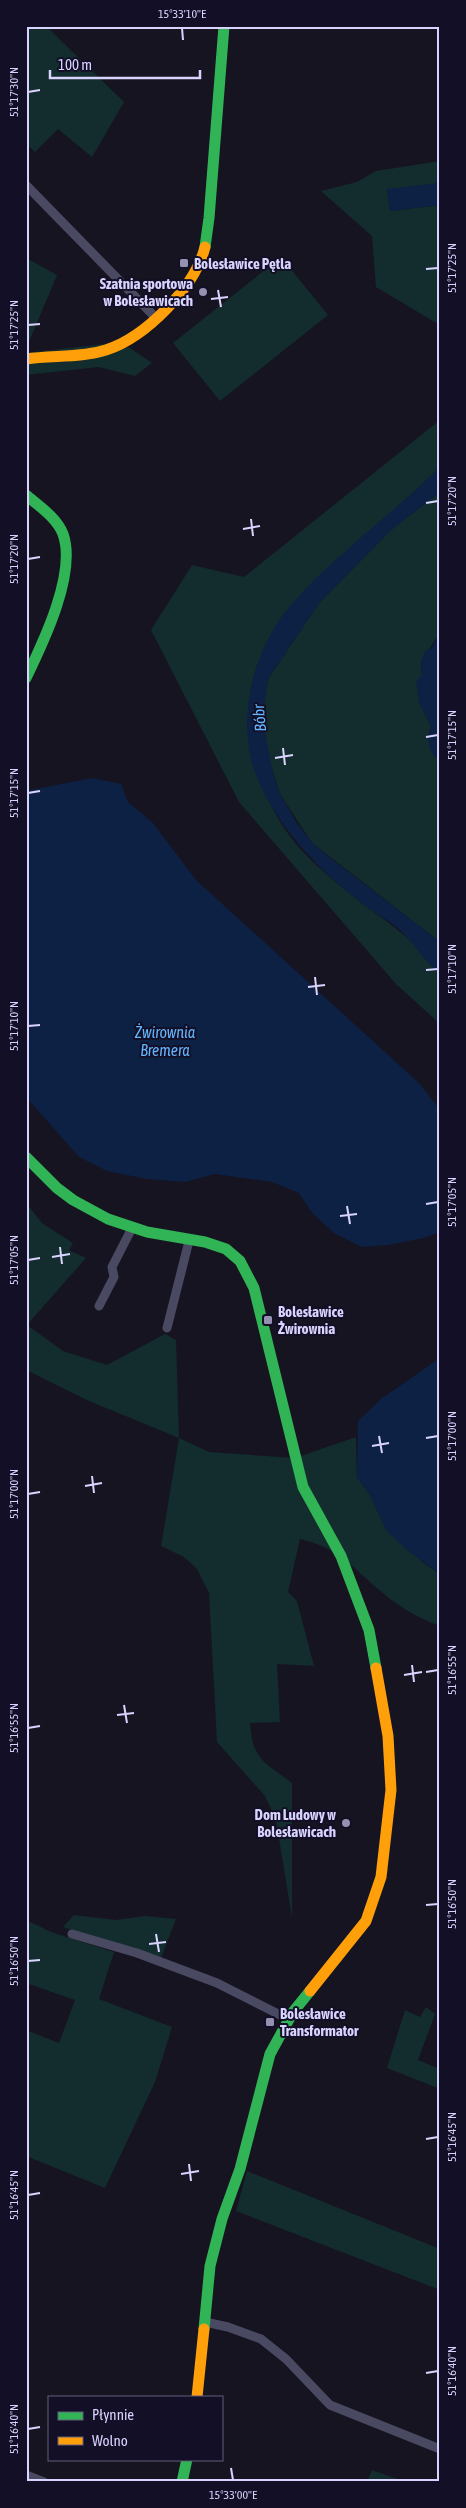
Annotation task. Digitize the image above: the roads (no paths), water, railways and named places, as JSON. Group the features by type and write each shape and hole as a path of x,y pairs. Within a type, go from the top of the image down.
{"street":[{"path":"26,359 108,349 133,336 187,285 200,262 210,201 224,26"},
{"path":"26,185 155,317"},
{"path":"26,495 58,526 63,534 67,550 59,595 26,678"},
{"path":"26,1157 53,1186 77,1204 132,1228 224,1248 243,1263 249,1276 304,1486 341,1556 367,1623 388,1736 390,1810 386,1847 376,1897 366,1921 288,2019 270,2054 240,2169 218,2235 210,2266 197,2396"},
{"path":"99,1306 114,1277 112,1267 132,1228"},
{"path":"167,1328 189,1241"},
{"path":"72,1934 137,1953 217,1983 288,2019"},
{"path":"205,2322 228,2327 261,2339 286,2359 330,2404 440,2448"},
{"path":"182,2482 187,2460"},
{"path":"26,2474 44,2482"}],"water":[{"path":"440,183 440,205 390,211 387,189"},
{"name":"Bóbr","path":"440,467 440,492 391,530 319,603 268,679 262,719 274,777 280,794 297,823 312,843 440,942 440,974 407,937 391,923 365,906 317,864 279,819 264,794 251,759 248,713 251,689 257,666 277,624 290,606 344,552 422,485"},
{"path":"440,633 440,757 434,757 428,741 431,726 419,702 416,681 422,675 421,661 426,650 431,649"},
{"name":"Żwirownia Bremera","path":"92,778 121,784 128,802 153,823 196,880 420,1084 440,1110 440,1232 424,1238 388,1245 362,1247 334,1233 313,1214 299,1193 272,1182 215,1174 185,1182 147,1179 107,1171 79,1157 26,1097 26,791"},
{"path":"440,1358 440,1574 407,1550 387,1531 370,1495 357,1477 358,1421 381,1399"}],"place":[{"name":"Bolesławice Pętla","path":"184,263"},
{"name":"Szatnia sportowa w Bolesławicach","path":"203,292"},
{"name":"Bolesławice Żwirownia","path":"268,1320"},
{"name":"Dom Ludowy w Bolesławicach","path":"346,1823"},
{"name":"Bolesławice Transformator","path":"270,2022"}]}
